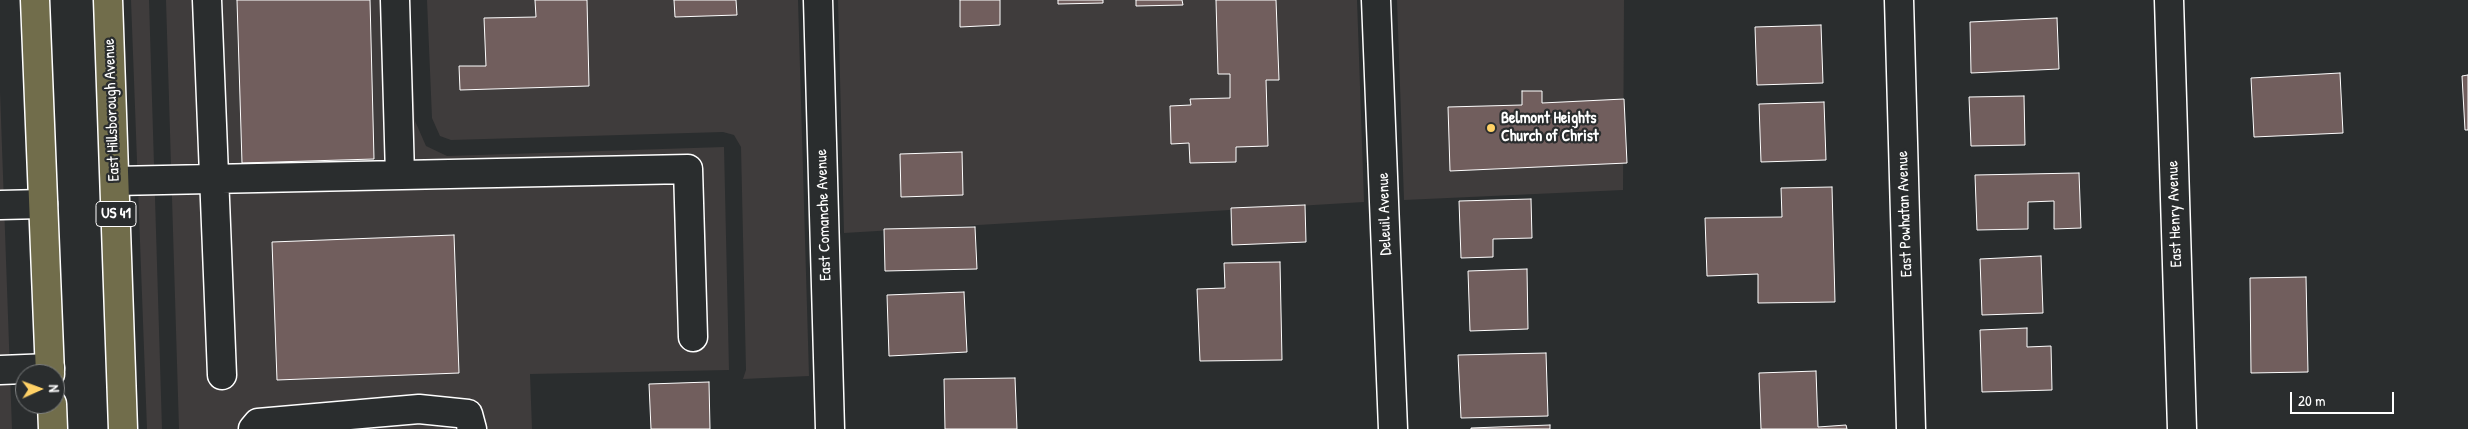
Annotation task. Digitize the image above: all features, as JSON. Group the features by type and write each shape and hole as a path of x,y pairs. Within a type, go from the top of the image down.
{"main road":[{"path":"34,0 50,364"},
{"name":"East Hillsborough Avenue","path":"108,0 123,429"},
{"path":"52,414 53,429"}],"street":[{"path":"207,0 222,375"},
{"path":"395,0 400,175"},
{"name":"East Comanche Avenue","path":"818,0 830,429"},
{"name":"Deleuil Avenue","path":"1376,0 1393,429"},
{"name":"East Powhatan Avenue","path":"1899,0 1910,429"},
{"name":"East Henry Avenue","path":"2169,0 2182,429"},
{"path":"114,181 688,169 693,336"},
{"path":"0,205 43,204"},
{"path":"0,370 15,370"},
{"path":"253,429 258,423 419,409 468,414 472,429"}],"shaded area":[{"path":"131,0 149,0 162,429 147,429"},
{"path":"166,0 410,0 415,121 426,146 447,156 724,147 729,370 530,374 532,429 179,429"},
{"path":"427,0 798,0 809,376 743,379 746,370 741,147 734,135 723,132 451,140 440,136 432,118"},
{"path":"838,0 1357,0 1364,202 844,233"},
{"path":"1397,0 1624,0 1623,190 1404,200"},
{"path":"0,91 12,429 0,429"}],"building":[{"path":"237,0 370,0 374,159 242,163"},
{"path":"535,0 587,0 589,86 460,90 459,66 486,66 484,18 536,17"},
{"path":"674,0 736,0 737,15 675,17"},
{"path":"960,0 1000,0 1000,25 960,27"},
{"path":"1058,0 1103,0 1103,3 1058,4"},
{"path":"1136,0 1182,0 1183,5 1136,6"},
{"path":"1216,0 1276,0 1279,80 1266,80 1268,146 1236,147 1236,162 1190,163 1189,143 1171,144 1170,106 1191,105 1190,99 1230,98 1230,74 1218,74"},
{"path":"2057,18 2059,69 1971,73 1970,22"},
{"path":"1821,25 1823,83 1757,85 1755,27"},
{"path":"2340,73 2343,133 2254,137 2251,78"},
{"path":"2468,75 2468,130 2465,130 2462,76"},
{"path":"1522,91 1542,91 1542,103 1624,99 1627,163 1450,171 1448,107 1522,105"},
{"path":"2024,96 2025,145 1971,146 1969,97"},
{"path":"1824,102 1826,160 1761,162 1759,104"},
{"path":"962,152 963,195 901,197 900,154"},
{"path":"2079,173 2081,228 2054,229 2054,201 2028,202 2028,229 1977,230 1975,175"},
{"path":"1832,187 1835,302 1758,303 1758,274 1707,276 1705,218 1782,217 1781,188"},
{"path":"1531,199 1532,238 1493,239 1493,257 1461,258 1459,201"},
{"path":"1305,205 1306,242 1232,245 1231,208"},
{"path":"975,227 977,269 885,271 884,229"},
{"path":"454,235 459,373 277,380 272,242"},
{"path":"2041,256 2043,313 1982,315 1980,259"},
{"path":"1280,262 1282,360 1200,361 1197,289 1225,288 1224,263"},
{"path":"1527,269 1528,329 1470,331 1468,271"},
{"path":"2306,277 2308,372 2251,373 2250,278"},
{"path":"964,292 967,352 889,356 887,295"},
{"path":"2027,328 2027,347 2051,346 2052,390 1982,392 1980,330"},
{"path":"1546,353 1548,416 1461,418 1458,355"},
{"path":"1816,371 1818,427 1846,425 1847,429 1761,429 1759,373"},
{"path":"1015,378 1017,429 945,429 944,379"},
{"path":"709,382 710,429 651,429 649,384"},
{"path":"1550,425 1550,429 1471,429 1471,428"}],"place":[{"name":"Belmont Heights Church of Christ","path":"1491,128"}]}
